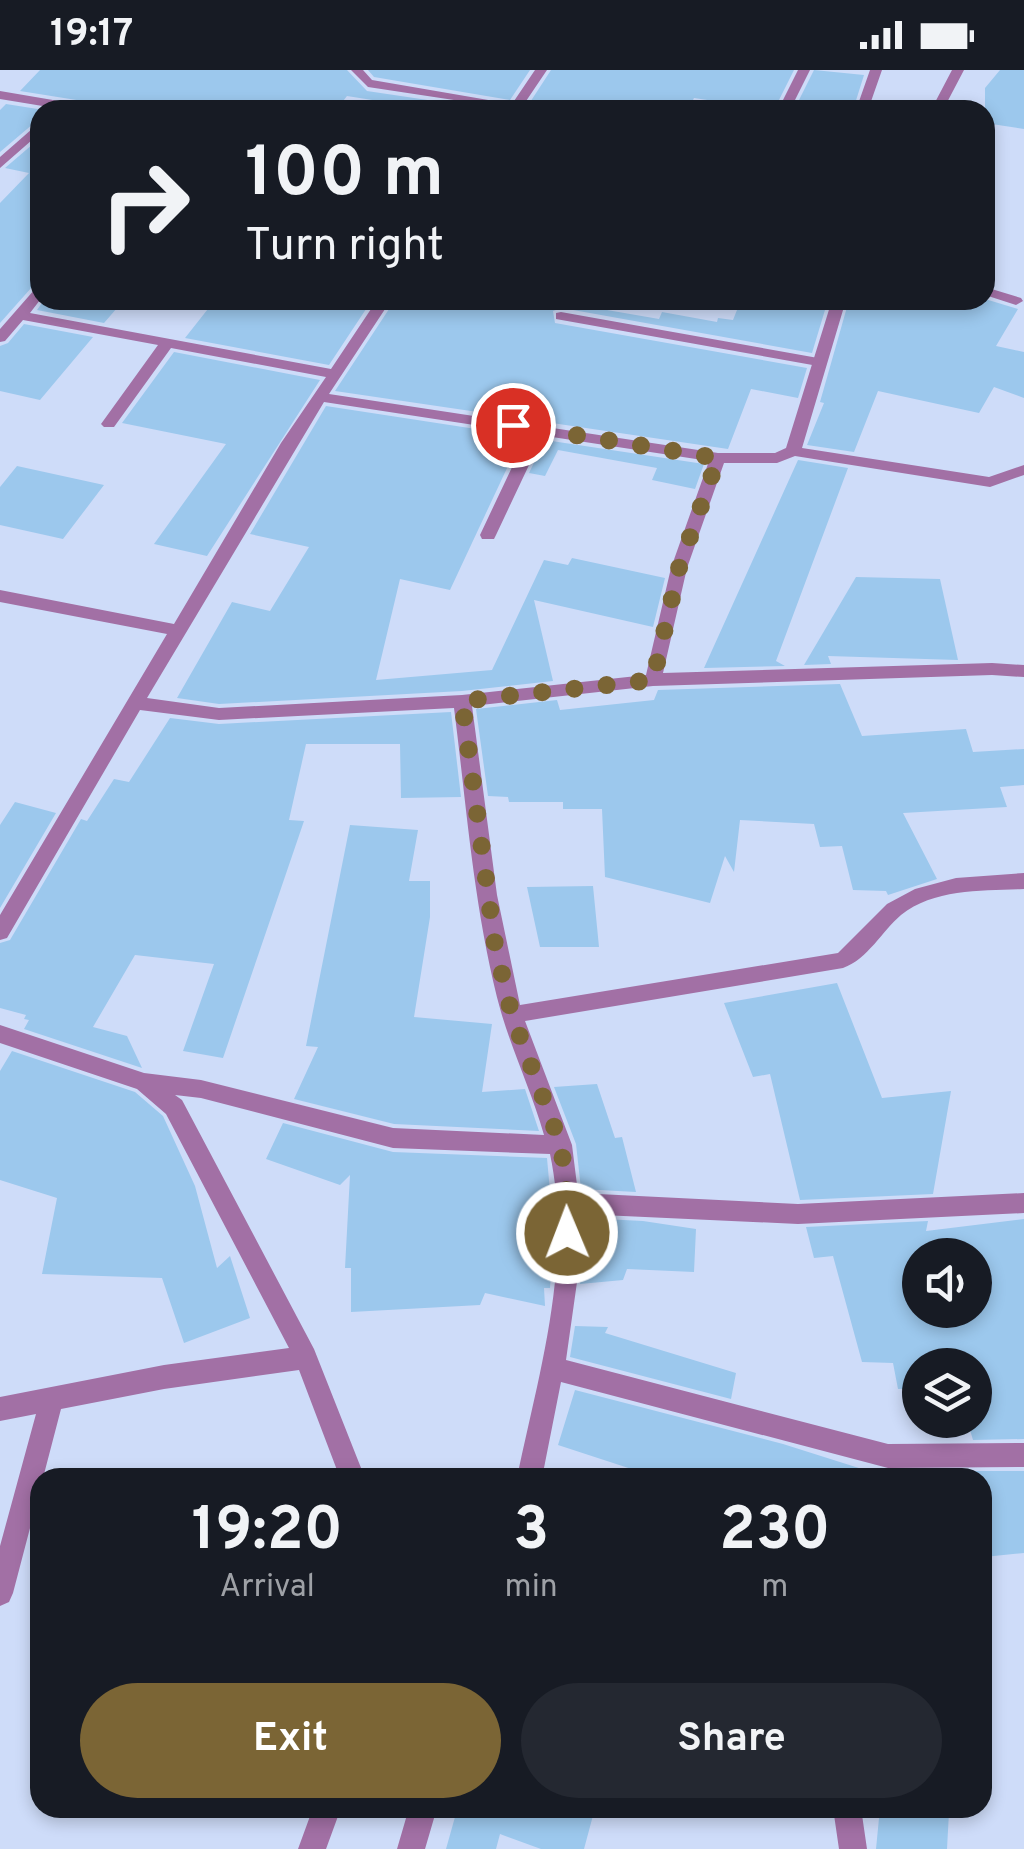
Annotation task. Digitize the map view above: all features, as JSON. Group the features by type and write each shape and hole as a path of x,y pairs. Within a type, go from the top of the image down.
{"street":[{"path":"356,70 368,83 463,100"},
{"path":"520,100 541,70"},
{"path":"789,100 804,70"},
{"path":"866,100 876,70"},
{"path":"943,100 958,70"},
{"path":"0,95 30,102"},
{"path":"0,164 30,136"},
{"path":"995,294 1016,301"},
{"path":"0,338 30,304"},
{"path":"0,932 177,630 377,310"},
{"path":"794,451 836,310"},
{"path":"20,315 335,374"},
{"path":"560,316 818,362"},
{"path":"110,424 167,342"},
{"path":"320,397 718,458 777,458 794,451 990,482 1024,470"},
{"path":"488,535 538,429"},
{"path":"653,680 679,568 718,458"},
{"path":"0,596 177,630"},
{"path":"137,703 219,714 462,701 653,680 992,669 1024,672"},
{"path":"462,701 495,945 512,1015 561,1145 568,1203 564,1292 531,1468"},
{"path":"512,1015 843,960 871,938 896,908 917,898 955,887 1024,881"},
{"path":"0,1034 144,1082 200,1089 393,1138 561,1145"},
{"path":"144,1082 174,1107 306,1357 350,1468"},
{"path":"568,1203 798,1214 1024,1202"},
{"path":"0,1409 164,1377 306,1357"},
{"path":"550,1367 886,1467 1024,1456"},
{"path":"33,1468 52,1398"},
{"path":"0,1593 30,1480"},
{"path":"312,1849 323,1818"},
{"path":"410,1849 421,1818"},
{"path":"848,1818 853,1849"}],"building":[{"path":"40,70 347,70 367,91 428,100 347,96 344,100 76,100 20,91"},
{"path":"368,70 530,70 510,100 374,77"},
{"path":"551,70 794,70 779,100 532,100"},
{"path":"814,70 864,75 856,100 799,100"},
{"path":"1000,70 1024,70 1024,129 995,125 995,100 985,100 985,88"},
{"path":"6,104 30,108 30,126 0,152 0,110"},
{"path":"30,147 30,289 0,323 0,203 29,173 5,168"},
{"path":"995,302 1018,309 996,346 1024,352 1024,398 994,387 979,413 878,391 854,452 807,445 824,403 820,402 846,310 995,310"},
{"path":"37,310 115,310 104,323"},
{"path":"207,310 365,310 329,365 185,338"},
{"path":"388,310 556,310 555,323 807,368 798,398 751,389 728,449 335,391"},
{"path":"573,310 607,310 659,319 662,312 717,322 718,318 733,320 737,310 825,310 812,353"},
{"path":"24,324 93,337 40,400 0,391 0,346 8,343"},
{"path":"174,352 320,380 207,556 154,544 226,444 122,423"},
{"path":"326,406 522,436 450,590 400,579 376,680 492,670 544,560 568,565 572,558 665,578 653,627 534,600 553,681 462,691 219,704 177,698 232,602 270,611 309,547 250,534"},
{"path":"545,440 704,464 695,489 652,480 657,468 558,450 545,476 529,473"},
{"path":"798,460 848,468 776,661 785,666 704,668"},
{"path":"17,466 104,485 63,539 0,525 0,487"},
{"path":"856,577 940,579 958,660 828,656 831,664 804,665"},
{"path":"840,684 862,736 966,729 973,752 1024,749 1024,785 1000,787 1007,807 903,813 937,879 888,895 886,891 853,890 842,846 820,847 814,824 740,820 734,872 725,856 710,903 605,877 602,809 563,809 563,802 509,802 508,797 488,796 476,709 557,700 560,710 654,700 658,690"},
{"path":"451,712 461,797 401,798 400,744 306,744 289,820 304,821 223,1058 183,1051 214,964 135,955 93,1027 127,1036 142,1068 24,1029 29,1020 24,1019 26,1015 0,1008 0,943 10,940 81,819 87,821 114,779 129,782 170,718 219,724"},
{"path":"15,802 56,813 0,908 0,825"},
{"path":"350,825 418,830 409,881 430,881 430,917 414,1017 492,1024 482,1092 525,1089 539,1131 394,1124 294,1099 318,1047 306,1046"},
{"path":"593,886 599,947 540,947 527,887"},
{"path":"837,983 882,1098 951,1091 933,1194 800,1200 770,1074 753,1077 724,1003"},
{"path":"12,1051 135,1092 163,1116 195,1186 217,1268 230,1256 250,1318 184,1343 162,1278 42,1274 57,1198 0,1180 0,1071"},
{"path":"597,1084 615,1138 622,1137 636,1192 581,1189 576,1144 554,1087"},
{"path":"283,1123 393,1152 547,1158 554,1236 550,1288 544,1288 545,1306 485,1293 480,1305 351,1312 351,1268 345,1268 350,1175 340,1185 266,1159"},
{"path":"584,1218 696,1229 694,1272 627,1269 623,1280 580,1284"},
{"path":"1024,1219 1024,1439 973,1440 992,1438 992,1348 902,1348 902,1389 898,1389 893,1363 862,1362 833,1256 814,1258 806,1227 928,1221 926,1231"},
{"path":"575,1326 608,1327 605,1333 736,1373 731,1399 570,1357"},
{"path":"575,1390 783,1444 859,1468 628,1468 558,1445"},
{"path":"992,1471 1024,1471 1024,1553 992,1556"},
{"path":"455,1818 592,1818 584,1849 541,1849 500,1834 496,1849 446,1849"},
{"path":"879,1818 949,1818 947,1849 876,1849"}],"route":[{"path":"513,425 718,458 679,568 653,680 462,701 495,945 512,1015 561,1145 568,1203 567,1233"}]}
